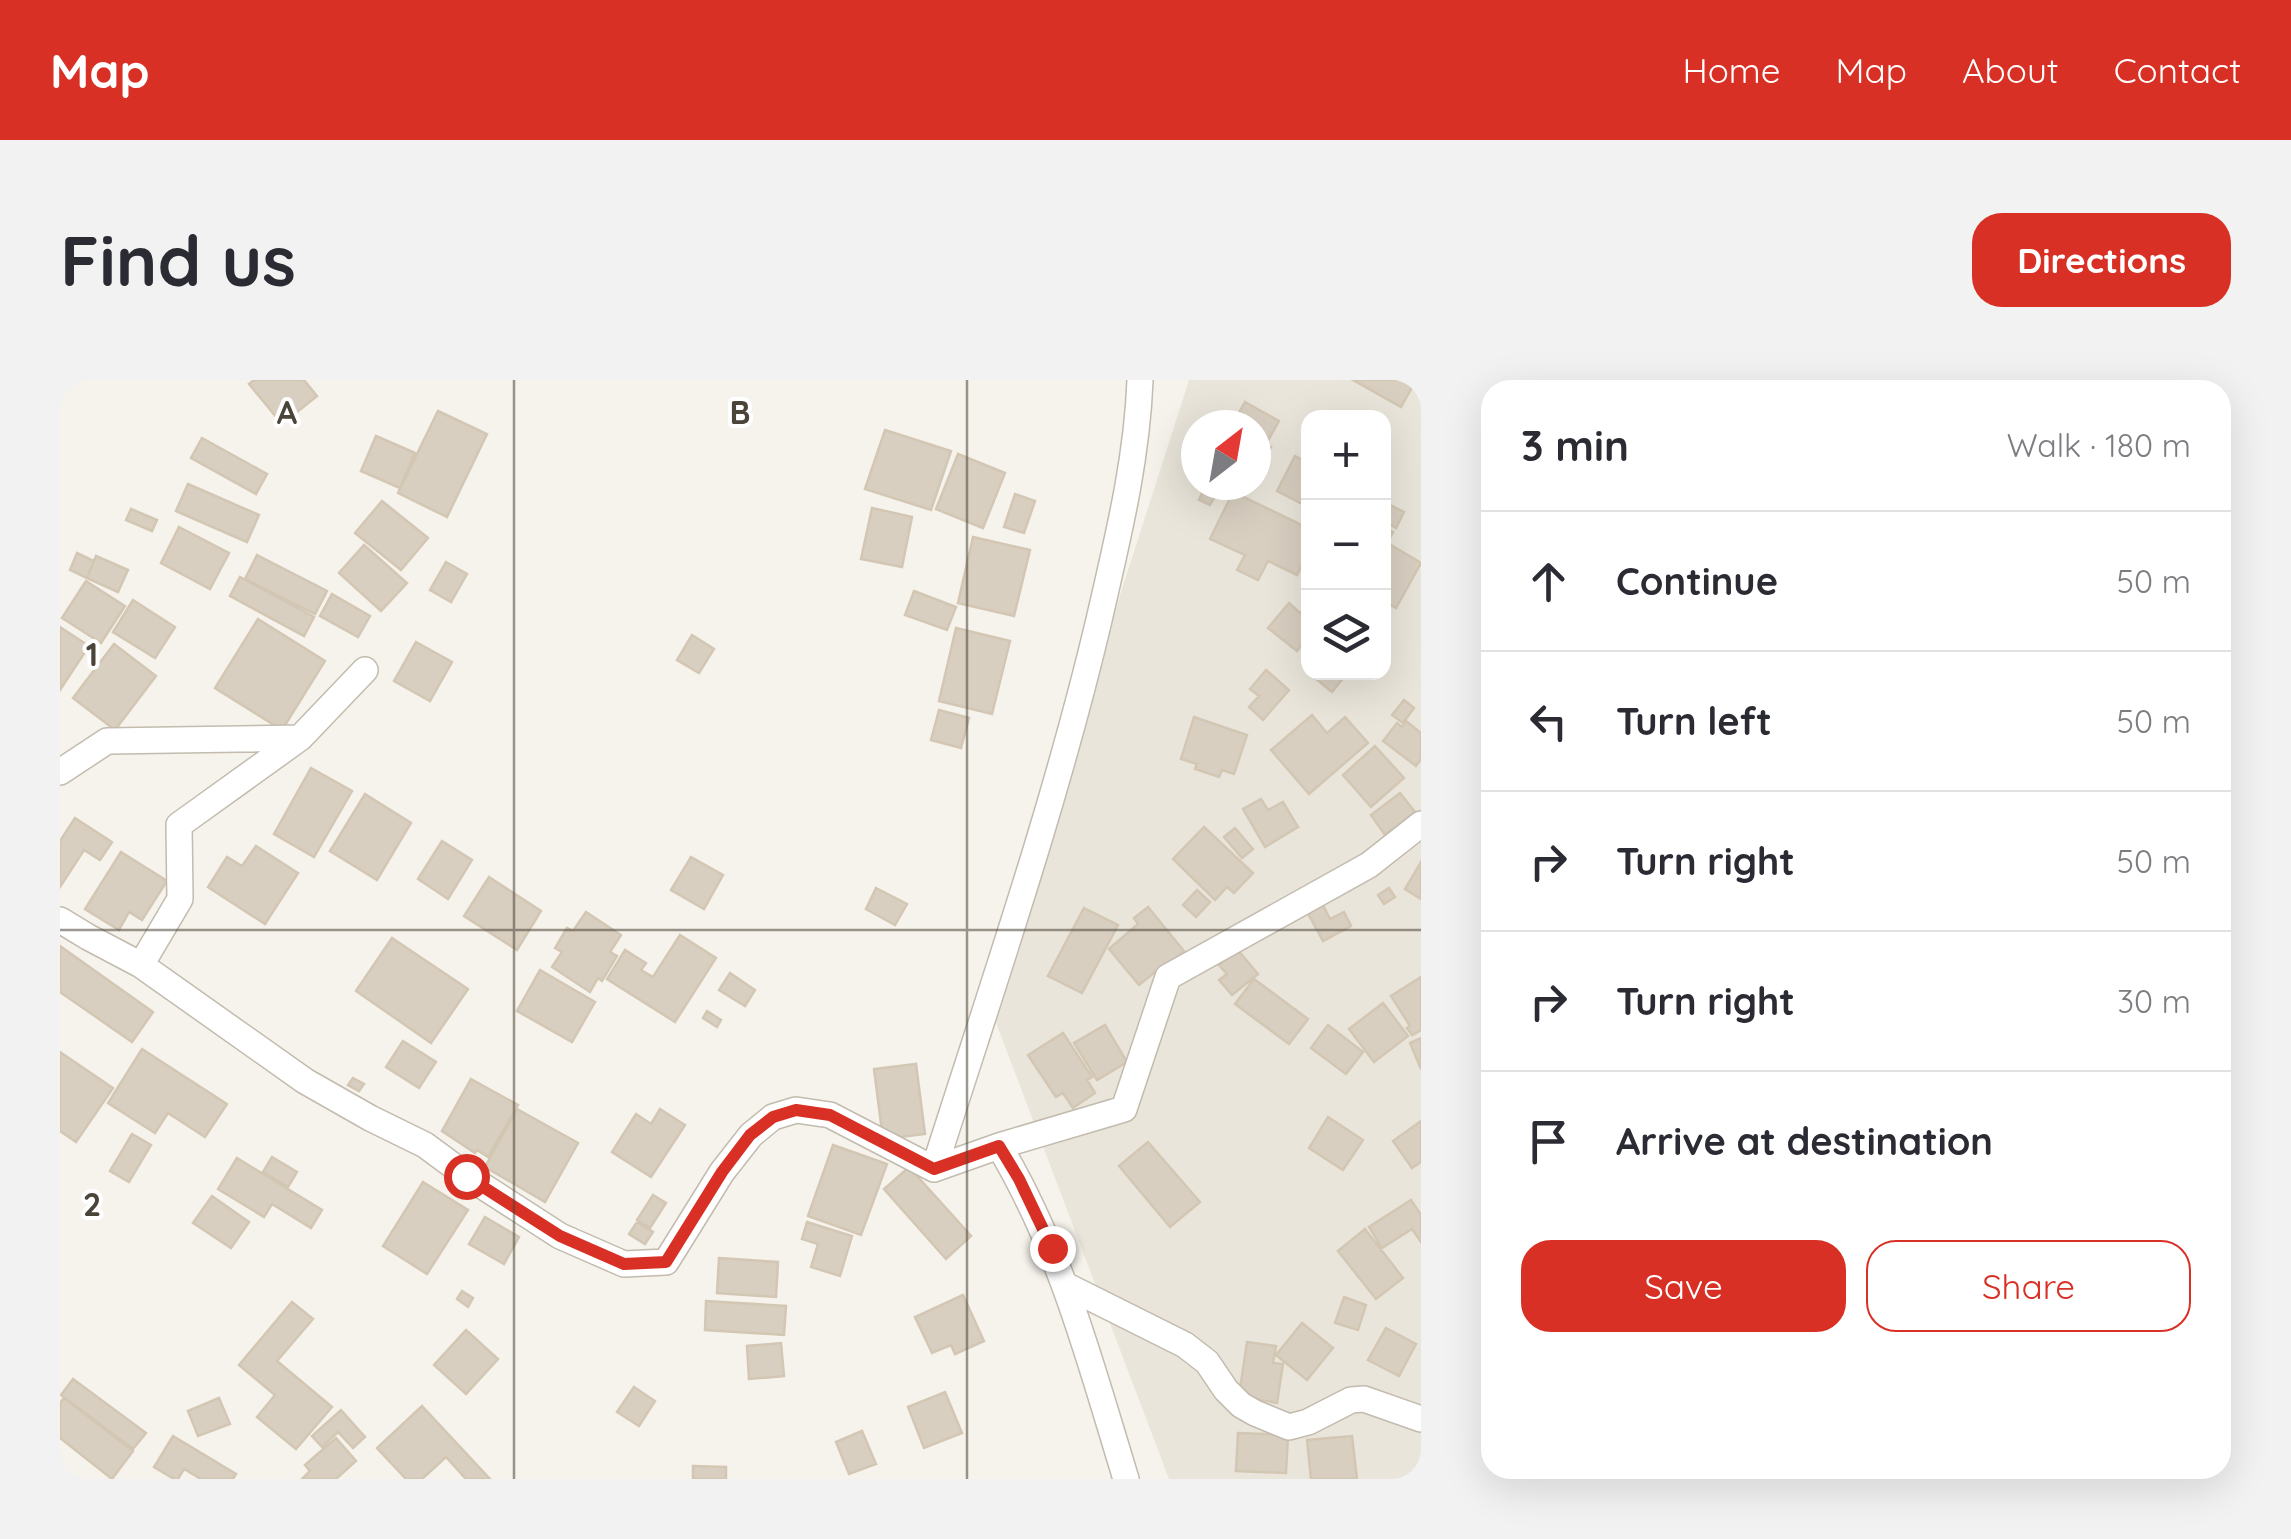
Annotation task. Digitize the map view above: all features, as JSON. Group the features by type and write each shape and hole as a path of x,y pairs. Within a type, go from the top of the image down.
{"street":[{"path":"934,1169 1088,668 1122,520 1138,420 1140,380"},
{"path":"140,965 180,900 179,824 300,738 366,670"},
{"path":"60,772 107,741 300,738"},
{"path":"60,920 140,965 305,1080 425,1145 560,1236 624,1264 666,1262 722,1172 750,1135 773,1117 796,1110 830,1115 934,1169 1124,1109 1168,977 1369,865 1421,824"},
{"path":"999,1146 1044,1231 1126,1479"},
{"path":"1064,1285 1185,1345 1208,1362 1226,1390 1242,1405 1289,1427 1308,1422 1351,1400 1364,1399 1421,1418"}],"shaded area":[{"path":"1189,380 1421,380 1421,1479 1169,1479 989,1004"}],"building":[{"path":"254,380 304,380 317,396 282,424 249,384"},
{"path":"1353,380 1416,380 1401,407"},
{"path":"1245,402 1259,410 1240,410"},
{"path":"438,411 487,434 447,517 398,493"},
{"path":"1271,417 1279,421 1271,435"},
{"path":"885,430 951,451 931,510 865,489"},
{"path":"376,436 415,453 400,488 361,471"},
{"path":"202,438 267,474 256,494 191,458"},
{"path":"958,454 1005,473 983,528 936,509"},
{"path":"1295,456 1301,459 1301,503 1277,491"},
{"path":"188,484 259,515 247,542 176,511"},
{"path":"1015,494 1035,501 1024,533 1004,527"},
{"path":"1229,500 1250,500 1301,525 1301,567 1297,575 1268,561 1258,580 1237,570 1245,555 1210,539"},
{"path":"382,501 428,538 401,570 355,533"},
{"path":"1391,506 1404,512 1396,528 1391,525"},
{"path":"872,508 912,517 902,567 861,559"},
{"path":"131,509 157,520 152,531 126,520"},
{"path":"179,527 229,553 210,589 161,563"},
{"path":"973,537 1030,550 1014,616 958,603"},
{"path":"364,545 407,583 381,611 339,573"},
{"path":"1391,545 1421,563 1396,608 1391,605"},
{"path":"77,553 94,561 87,578 70,570"},
{"path":"257,555 327,591 315,614 245,579"},
{"path":"96,556 128,570 118,592 87,578"},
{"path":"446,562 467,574 451,602 430,590"},
{"path":"240,577 314,617 304,636 230,596"},
{"path":"86,581 125,606 101,643 62,618"},
{"path":"914,591 956,607 947,630 905,615"},
{"path":"332,594 370,616 358,637 320,616"},
{"path":"133,600 175,627 155,658 113,632"},
{"path":"1289,603 1301,612 1301,646 1297,651 1268,628"},
{"path":"258,619 325,661 282,730 215,688"},
{"path":"60,627 89,646 60,690"},
{"path":"956,628 1010,641 992,714 939,701"},
{"path":"692,635 714,649 699,673 677,660"},
{"path":"416,642 452,662 430,701 394,681"},
{"path":"114,644 156,676 115,730 73,698"},
{"path":"1266,670 1289,690 1263,720 1249,707 1259,696 1250,689"},
{"path":"1317,680 1342,680 1332,692"},
{"path":"1404,700 1414,708 1403,723 1392,715"},
{"path":"939,710 969,718 961,748 931,740"},
{"path":"1312,715 1327,733 1345,717 1368,743 1309,794 1271,750"},
{"path":"1194,717 1247,735 1234,774 1222,770 1219,777 1195,769 1197,764 1181,759"},
{"path":"1406,721 1421,733 1421,759 1416,766 1383,741 1397,723 1402,727"},
{"path":"1375,746 1404,778 1371,807 1343,775"},
{"path":"311,768 352,791 314,857 274,834"},
{"path":"1400,793 1415,812 1385,835 1371,815"},
{"path":"365,794 411,823 377,880 330,851"},
{"path":"1261,799 1268,810 1283,802 1298,827 1265,847 1243,809"},
{"path":"75,818 112,842 100,860 84,850 60,887 60,841"},
{"path":"1204,827 1253,873 1234,893 1227,887 1215,900 1173,859"},
{"path":"1235,828 1253,849 1242,858 1224,837"},
{"path":"442,841 472,860 448,899 418,879"},
{"path":"256,846 298,873 265,924 208,887 227,857 242,866"},
{"path":"121,852 167,881 142,920 129,912 119,930 85,909"},
{"path":"691,857 723,875 704,909 671,890"},
{"path":"1421,862 1421,899 1405,889"},
{"path":"489,877 541,911 517,950 464,916"},
{"path":"876,888 907,904 895,925 866,909"},
{"path":"1389,888 1395,897 1384,904 1378,895"},
{"path":"1197,890 1210,902 1196,917 1183,905"},
{"path":"1321,901 1330,919 1344,912 1351,926 1323,941 1306,910"},
{"path":"1148,907 1184,951 1139,985 1109,949 1138,924 1134,918"},
{"path":"1084,908 1118,925 1082,993 1048,976"},
{"path":"586,912 621,935 610,952 617,956 590,992 552,967 562,952 555,948 567,928 573,931"},
{"path":"680,935 716,958 675,1022 607,979 625,950 646,963 641,970 653,977"},
{"path":"392,938 468,989 431,1043 356,991"},
{"path":"60,946 153,1012 132,1042 60,992"},
{"path":"1237,949 1258,974 1232,995 1219,980 1227,974 1219,965"},
{"path":"540,970 595,1002 572,1042 517,1011"},
{"path":"730,973 755,990 745,1006 719,990"},
{"path":"1421,977 1421,1030 1412,1035 1391,996"},
{"path":"1254,979 1308,1019 1289,1044 1235,1004"},
{"path":"1383,1003 1408,1036 1374,1062 1349,1029"},
{"path":"707,1011 721,1020 717,1027 703,1018"},
{"path":"1105,1025 1127,1062 1097,1080 1074,1043"},
{"path":"1328,1025 1363,1052 1346,1074 1311,1048"},
{"path":"1063,1033 1092,1077 1087,1080 1095,1093 1073,1108 1063,1093 1056,1097 1028,1055"},
{"path":"1421,1038 1421,1069 1410,1043"},
{"path":"403,1041 436,1062 419,1088 386,1067"},
{"path":"142,1049 227,1104 205,1137 168,1113 155,1133 108,1103"},
{"path":"60,1052 113,1088 76,1142 60,1131"},
{"path":"916,1064 925,1134 883,1139 874,1069"},
{"path":"353,1078 364,1084 359,1091 348,1085"},
{"path":"471,1079 518,1105 488,1157 442,1131"},
{"path":"517,1109 578,1143 545,1202 485,1167"},
{"path":"660,1109 685,1125 651,1177 612,1152 636,1114 651,1124"},
{"path":"1328,1117 1363,1140 1343,1170 1309,1148"},
{"path":"1421,1121 1421,1162 1412,1168 1393,1141"},
{"path":"132,1134 151,1145 129,1182 110,1171"},
{"path":"1148,1142 1200,1202 1170,1227 1119,1166"},
{"path":"833,1145 887,1164 861,1235 808,1216"},
{"path":"272,1157 297,1172 288,1187 263,1172"},
{"path":"237,1158 322,1210 311,1228 272,1204 264,1217 218,1189"},
{"path":"909,1167 971,1236 946,1259 884,1189"},
{"path":"423,1182 468,1210 427,1274 383,1246"},
{"path":"653,1195 666,1203 650,1228 637,1220"},
{"path":"212,1196 249,1222 231,1248 193,1223"},
{"path":"1411,1200 1421,1215 1421,1242 1412,1229 1382,1248 1369,1227"},
{"path":"485,1217 519,1237 504,1264 469,1244"},
{"path":"637,1222 653,1232 645,1244 629,1234"},
{"path":"807,1222 852,1236 840,1276 811,1267 818,1244 802,1239"},
{"path":"1365,1229 1403,1278 1376,1299 1338,1251"},
{"path":"719,1258 778,1262 776,1297 717,1293"},
{"path":"462,1291 473,1298 468,1307 457,1299"},
{"path":"963,1295 984,1341 955,1354 951,1345 932,1353 915,1317"},
{"path":"1344,1297 1366,1305 1358,1330 1335,1323"},
{"path":"706,1301 786,1306 784,1335 705,1330"},
{"path":"292,1302 313,1319 277,1361 332,1407 296,1449 257,1417 275,1395 239,1365"},
{"path":"1302,1323 1333,1348 1307,1380 1276,1355"},
{"path":"1386,1328 1416,1344 1399,1376 1368,1360"},
{"path":"466,1330 498,1359 466,1394 434,1365"},
{"path":"1247,1342 1276,1346 1273,1363 1283,1364 1277,1403 1239,1396"},
{"path":"781,1343 784,1376 749,1379 747,1346"},
{"path":"73,1379 146,1433 133,1449 61,1395"},
{"path":"634,1387 655,1401 639,1426 617,1412"},
{"path":"945,1392 962,1433 924,1448 908,1407"},
{"path":"64,1398 133,1451 112,1479 60,1438 60,1403"},
{"path":"219,1398 230,1424 198,1436 188,1411"},
{"path":"422,1406 490,1479 466,1479 446,1457 422,1479 406,1479 377,1448"},
{"path":"341,1410 365,1437 353,1448 338,1432 322,1447 312,1436"},
{"path":"862,1431 876,1464 849,1474 836,1442"},
{"path":"1238,1433 1288,1435 1286,1473 1236,1471"},
{"path":"173,1436 236,1474 233,1479 201,1479 184,1469 174,1479 154,1467"},
{"path":"1352,1436 1357,1479 1311,1479 1307,1440"},
{"path":"336,1438 356,1461 336,1479 302,1479 310,1471 305,1465"},
{"path":"693,1466 726,1467 726,1479 693,1479"}],"route":[{"path":"466,1176 560,1236 624,1264 666,1262 750,1135 773,1117 796,1110 830,1115 934,1169 999,1146 1052,1248"}]}
